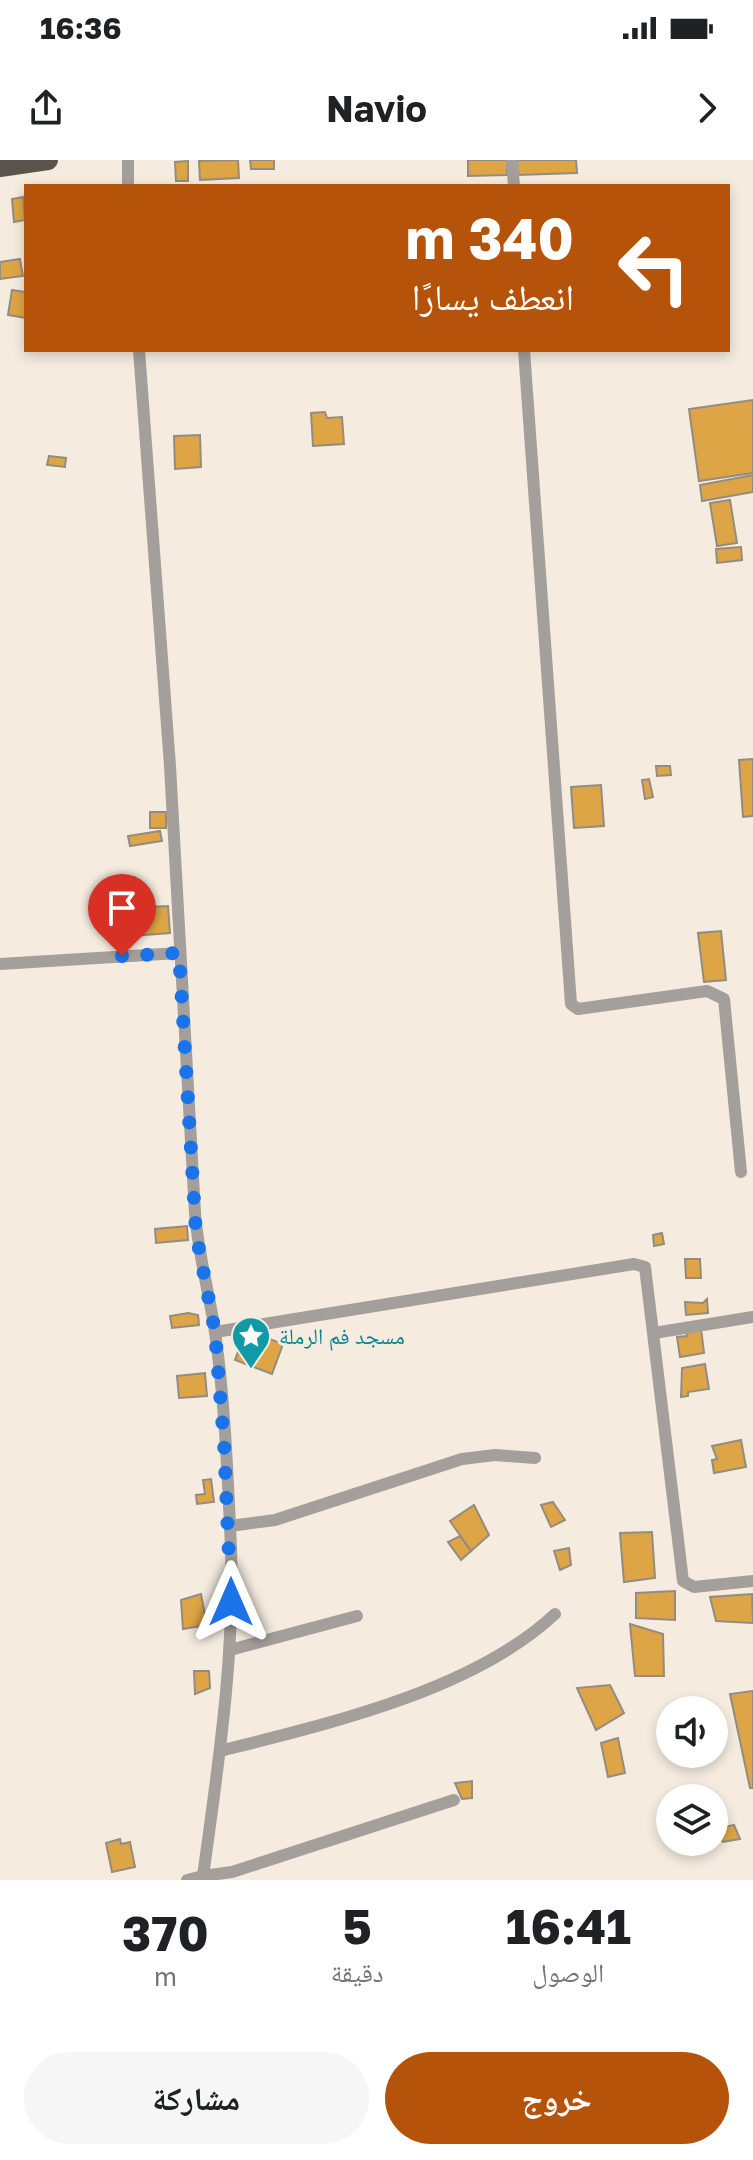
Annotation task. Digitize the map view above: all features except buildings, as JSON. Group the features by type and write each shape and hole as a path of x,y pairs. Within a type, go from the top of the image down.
{"highway":[{"path":"0,167 48,160"}],"street":[{"path":"128,160 128,184"},
{"path":"512,160 514,184"},
{"path":"139,352 169,737 197,1240 215,1332 230,1526 230,1650 203,1876"},
{"path":"524,352 571,1004 578,1009 707,991 718,993 724,999 741,1172"},
{"path":"0,964 179,953"},
{"path":"215,1332 634,1264 645,1267 683,1581 694,1587 753,1581"},
{"path":"654,1333 753,1317"},
{"path":"230,1526 275,1520 462,1459 495,1455 535,1458"},
{"path":"220,1751 309,1729 450,1680 506,1653 555,1614"},
{"path":"230,1650 357,1616"},
{"path":"187,1880 203,1876 234,1876 454,1800"}],"place":[{"name":"مسجد فم الرملة","path":"251,1370"}],"route":[{"path":"122,956 179,953 196,1233 215,1332 224,1443 231,1602"}]}
